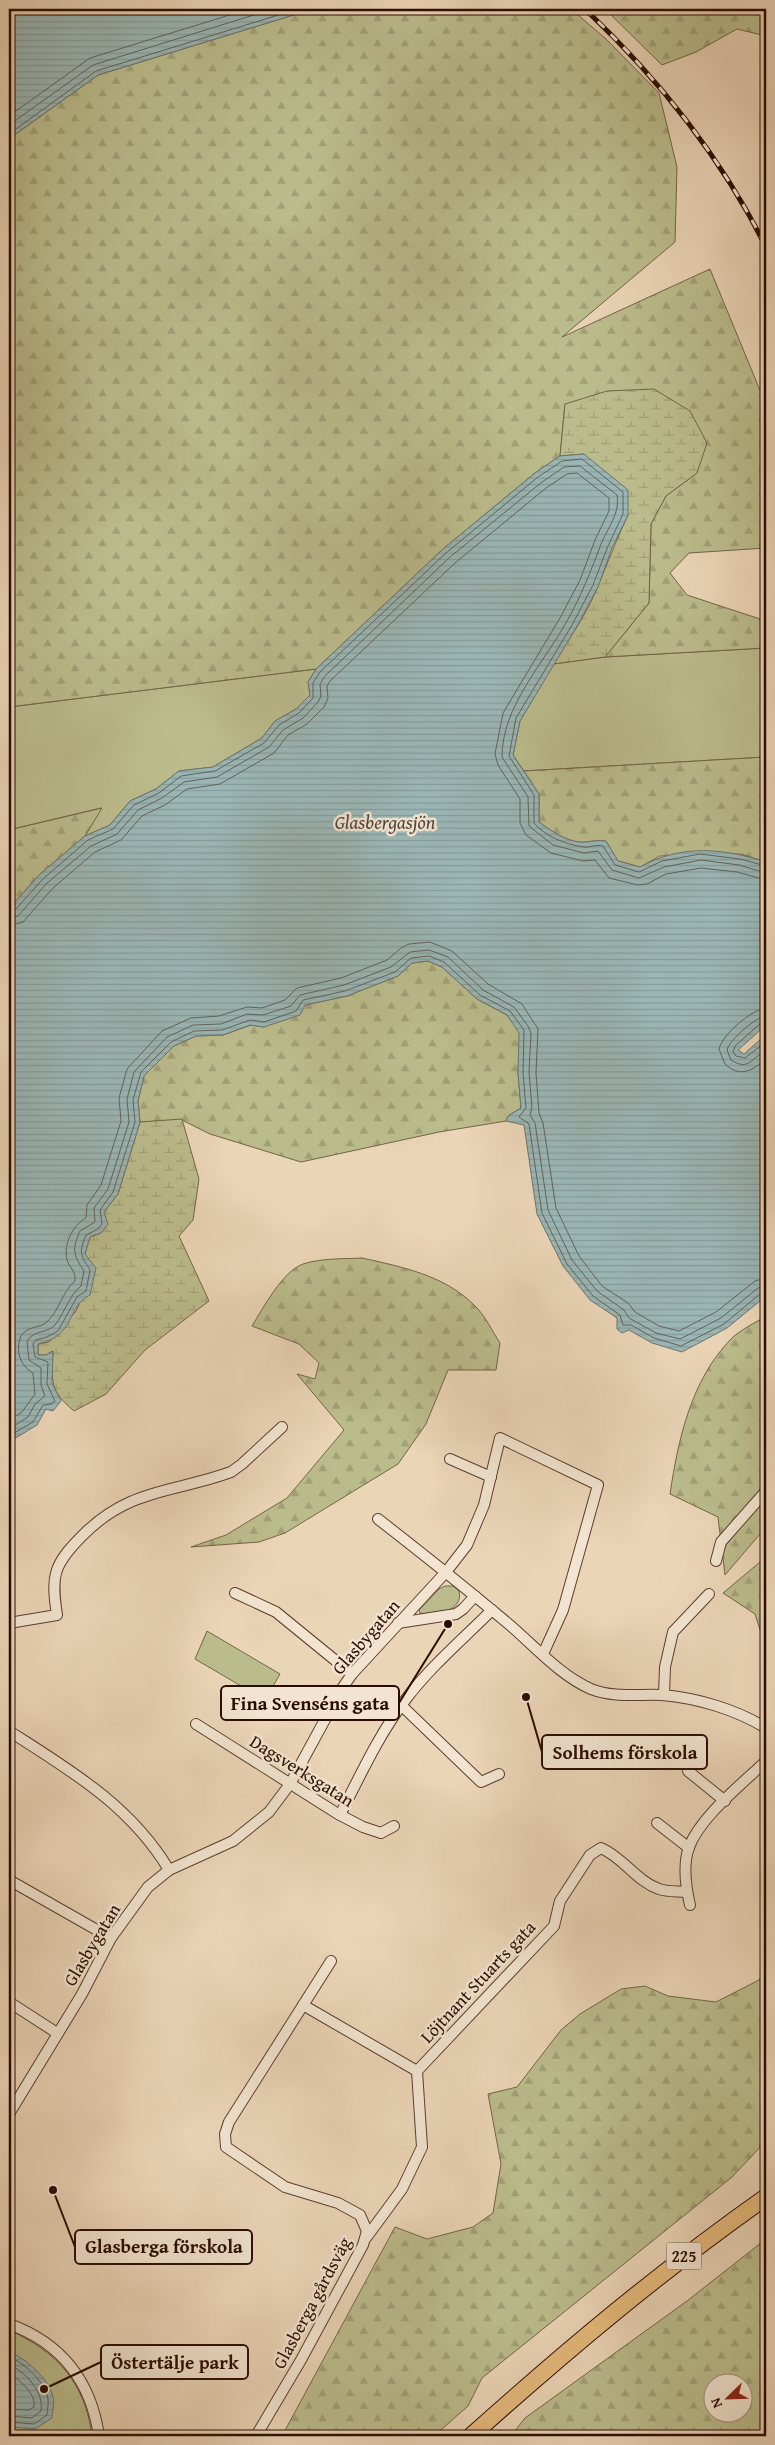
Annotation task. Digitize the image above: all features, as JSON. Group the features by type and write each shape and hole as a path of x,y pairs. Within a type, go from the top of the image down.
{"main road":[{"name":"225","path":"471,2436 605,2318 714,2234 766,2197"}],"street":[{"path":"9,1623 57,1616 54,1582 57,1570 78,1540 104,1516 139,1497 231,1472 282,1426"},
{"name":"Glasbygatan","path":"9,2114 82,1994 111,1938 148,1888 169,1870 233,1841 269,1812 290,1784 341,1690 352,1674 459,1557 473,1532 484,1505 500,1438 598,1485 566,1602 543,1654"},
{"path":"450,1459 491,1477"},
{"path":"716,1561 721,1542 766,1491"},
{"path":"378,1519 446,1572 566,1673 590,1689 618,1695 664,1695 701,1702 748,1717 766,1728"},
{"path":"235,1593 276,1612 352,1674"},
{"path":"664,1695 665,1667 672,1632 708,1594"},
{"path":"398,1623 456,1614 474,1596"},
{"path":"340,1816 381,1735 401,1705 423,1679 492,1610"},
{"path":"401,1705 481,1782 499,1774"},
{"name":"Dagsverksgatan","path":"196,1724 340,1816 382,1833 394,1826"},
{"path":"9,1731 72,1772 122,1810 142,1832 169,1870"},
{"path":"690,1905 687,1892 689,1848 704,1824 766,1761"},
{"path":"688,1771 725,1801"},
{"path":"657,1823 689,1848"},
{"name":"Löjtnant Stuarts gata","path":"417,2071 554,1926 560,1901 590,1855 601,1848 613,1853 638,1877 660,1890 687,1892"},
{"path":"9,1880 111,1938"},
{"name":"Glasberga gårdsväg","path":"256,2436 302,2360 365,2239 367,2231 360,2216 338,2203 285,2187 226,2147 225,2134 229,2122 331,1961"},
{"path":"9,2002 57,2033"},
{"path":"303,2005 417,2071 422,2147 402,2189 365,2239"},
{"path":"9,2324 36,2335 57,2352 81,2378 97,2418 100,2436"}],"green space":[{"path":"306,9 571,9 605,38 659,93 677,167 675,242 562,337 710,269 766,405 766,548 689,553 670,573 687,595 766,621 766,648 605,657 649,603 651,524 666,496 697,473 565,404 560,456 535,473 443,549 316,669 9,707 9,168 13,160 13,136 98,75 300,13"},
{"path":"605,9 766,9 766,36 737,29 696,52 662,65"},
{"path":"654,389 690,411 707,443 697,473 666,496 651,524 649,603 605,657 553,664 589,606 628,515 584,454 560,456 565,404 607,391"},
{"path":"766,648 766,757 524,771 513,755 520,721 553,664 605,657"},
{"path":"316,669 308,682 310,695 296,709 275,721 262,738 213,767 179,771 156,789 130,801 110,825 85,836 101,808 9,830 9,707"},
{"path":"766,757 766,862 741,854 660,856 640,867 618,861 606,841 573,841 539,822 539,794 524,771"},
{"path":"102,808 85,836 39,875 9,909 9,830"},
{"path":"428,961 442,967 477,999 507,1015 520,1033 518,1073 521,1108 508,1116 506,1121 439,1132 301,1162 210,1134 182,1120 140,1122 138,1101 144,1076 174,1046 196,1036 223,1035 251,1025 264,1027 305,1005 347,996 398,976 412,963"},
{"path":"182,1119 199,1179 193,1220 179,1236 209,1301 145,1350 106,1394 74,1411 56,1391 52,1370 53,1351 46,1355 38,1355 38,1344 49,1342 76,1311 81,1300 85,1254 90,1237 101,1233 104,1212 118,1194 140,1122"},
{"path":"362,1258 407,1269 436,1279 449,1286 474,1305 482,1313 500,1343 496,1370 448,1370 426,1424 398,1464 285,1533 259,1542 191,1547 226,1535 287,1498 344,1430 297,1374 315,1379 319,1363 299,1344 252,1326 274,1291 288,1274 296,1268 303,1264 318,1261"},
{"path":"766,1316 766,1527 725,1575 718,1517 670,1494 682,1432 696,1392 706,1373 717,1355 731,1339"},
{"path":"766,1557 766,1648 755,1614 723,1593"},
{"path":"445,1586 453,1586 459,1591 459,1598 453,1608 440,1613 420,1613 419,1610 439,1589"},
{"path":"207,1631 280,1674 265,1700 195,1659"},
{"path":"766,1967 766,2141 732,2177 482,2378 468,2406 434,2436 282,2436 395,2227 427,2239 473,2227 493,2213 501,2164 488,2094 517,2087 561,2030 580,2014 621,1989 645,1986 668,1996 716,2002 759,1980"},
{"path":"766,2239 766,2436 511,2436 525,2418 687,2301"},
{"path":"9,2330 41,2348 66,2371 83,2400 92,2436 9,2436"}],"water":[{"path":"9,9 306,9 300,13 98,75 13,136 13,160 9,168"},
{"name":"Glasbergasjön","path":"584,454 628,490 628,515 612,548 598,587 576,628 520,721 513,755 539,794 539,822 555,833 574,841 606,841 618,861 640,867 671,855 687,852 718,851 766,862 766,1025 738,1050 744,1054 762,1038 766,1042 766,1296 727,1328 682,1352 652,1343 629,1330 622,1333 617,1329 617,1318 590,1300 563,1266 537,1214 524,1125 506,1121 508,1116 521,1108 518,1073 519,1033 507,1015 477,999 442,967 428,961 412,963 398,976 347,996 305,1005 300,1015 264,1027 250,1025 223,1035 196,1036 174,1046 144,1076 138,1101 140,1122 118,1194 104,1212 108,1224 101,1233 90,1237 85,1254 96,1268 90,1295 82,1300 65,1328 59,1334 50,1340 38,1344 38,1355 46,1355 53,1351 52,1383 61,1401 53,1411 46,1409 37,1425 9,1442 9,909 39,875 85,836 110,825 130,801 156,789 179,771 213,767 262,738 275,721 296,709 310,695 308,682 316,669 443,549 535,473 560,456"},
{"path":"9,2352 36,2370 51,2390 54,2405 52,2418 35,2429 9,2427"}],"railway":[{"path":"585,9 638,63 686,120 729,182 766,247"}],"place":[{"name":"Fina Svenséns gata","path":"448,1624"},
{"name":"Solhems förskola","path":"526,1697"},
{"name":"Glasberga förskola","path":"53,2190"},
{"name":"Östertälje park","path":"44,2389"}]}
